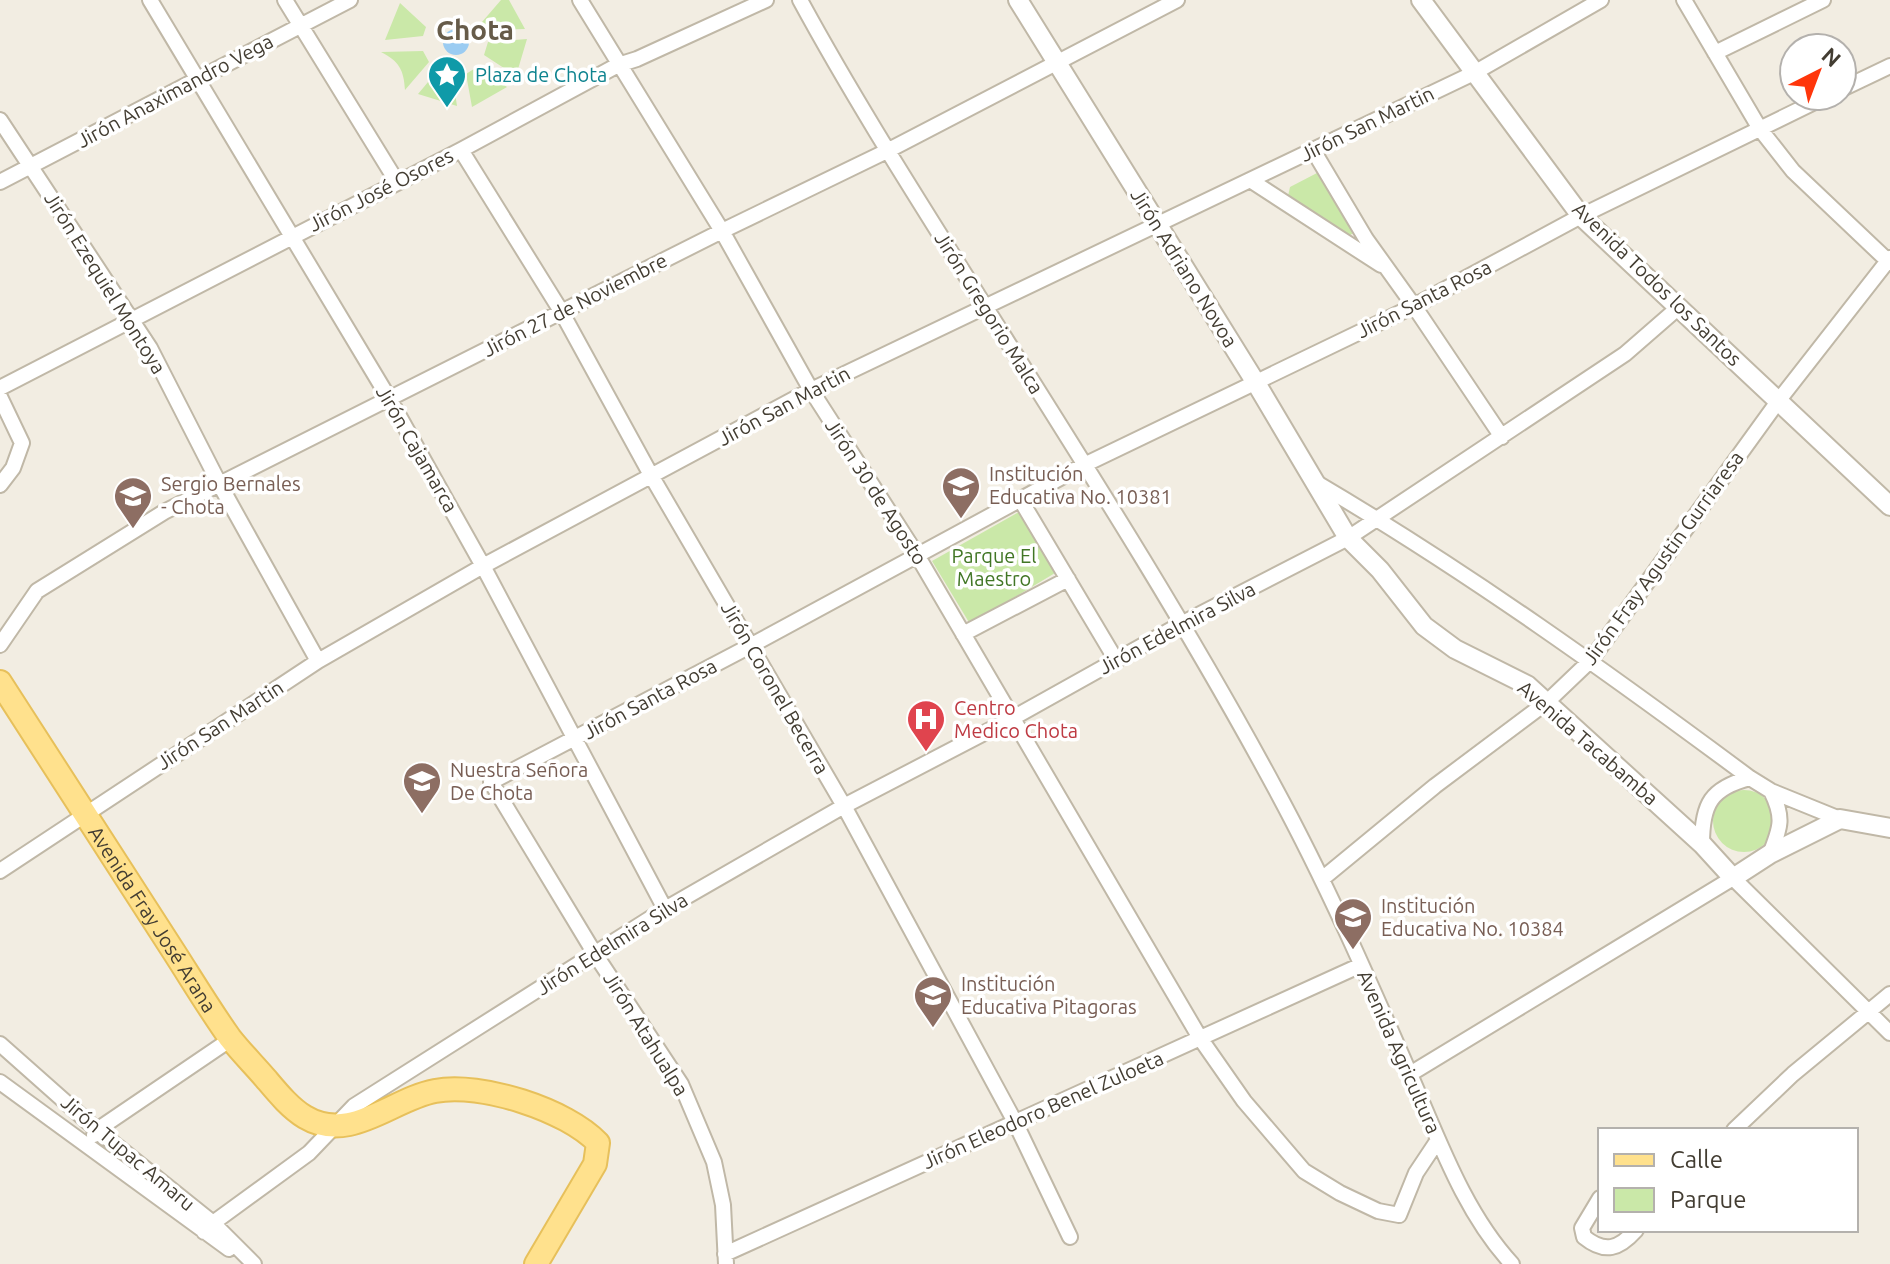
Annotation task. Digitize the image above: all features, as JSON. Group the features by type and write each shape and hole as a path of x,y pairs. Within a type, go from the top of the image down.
{"main road":[{"name":"Avenida Fray José Arana","path":"0,682 231,1039 280,1095 305,1118 335,1127"},
{"path":"335,1127 374,1117 402,1102 437,1090 480,1091 519,1101 586,1130 598,1143 595,1164 536,1264"}],"street":[{"name":"Jirón Cajamarca","path":"150,0 390,400 483,566 665,909"},
{"path":"285,0 397,182"},
{"name":"Jirón Anaximandro Vega","path":"0,182 350,0"},
{"name":"Jirón 30 de Agosto","path":"580,0 722,231 811,390 917,555 1200,1038 1244,1101 1304,1171 1378,1211 1399,1215 1416,1173 1438,1140"},
{"name":"Jirón José Osores","path":"0,388 461,150 618,65 766,0"},
{"name":"Jirón Gregorio Malca","path":"800,0 887,151 1181,624"},
{"name":"Jirón Adriano Novoa","path":"1018,0 1256,383 1348,538"},
{"name":"Jirón 27 de Noviembre","path":"0,645 37,591 164,512 561,311 887,151 1177,0"},
{"name":"Avenida Todos los Santos","path":"1421,0 1581,216 1887,497"},
{"name":"Jirón San Martin","path":"0,871 318,661 483,566 811,390 1474,73 1601,0"},
{"path":"1684,0 1760,129 1793,171 1889,261"},
{"path":"1715,53 1823,0"},
{"path":"1858,81 1890,66"},
{"name":"Jirón Santa Rosa","path":"491,782 1084,465 1414,306 1581,216 1795,112"},
{"name":"Jirón Ezequiel Montoya","path":"0,120 150,348 220,485 318,661"},
{"name":"Jirón Coronel Becerra","path":"461,150 561,311 652,477 844,806 1015,1122 1070,1237"},
{"path":"1313,150 1366,239 1502,437"},
{"path":"1250,180 1389,270"},
{"name":"Jirón Fray Agustin Gurriaresa","path":"1322,879 1435,786 1547,702 1591,660 1779,400 1889,261"},
{"name":"Jirón Edelmira Silva","path":"209,1227 309,1153 354,1106 665,909 844,806 1013,718 1181,624 1348,538 1625,354 1679,307"},
{"path":"0,397 22,443 13,468 0,485"},
{"path":"1316,483 1376,518 1591,660 1771,791 1840,819 1890,828"},
{"path":"1020,499 1116,660"},
{"name":"Avenida Tacabamba","path":"1348,538 1380,570 1424,626 1455,649 1527,685 1702,844 1733,878"},
{"path":"963,634 1068,579"},
{"name":"Avenida Agricultura","path":"1181,624 1277,791 1322,879 1438,1140 1476,1214 1498,1249 1512,1264"},
{"path":"1702,844 1702,819 1710,800 1728,784 1750,778"},
{"name":"Jirón Atahualpa","path":"491,782 595,954 681,1084 714,1162 723,1205 725,1259"},
{"path":"1770,854 1779,830 1780,810 1771,791"},
{"path":"1410,1074 1770,854 1840,819"},
{"path":"1733,878 1890,1033"},
{"name":"Jirón Eleodoro Benel Zuloeta","path":"725,1259 1015,1122 1361,965"},
{"path":"1736,1128 1793,1074 1890,994"},
{"path":"88,1144 97,1130 231,1039"},
{"name":"Jirón Tupac Amaru","path":"0,1044 253,1264"},
{"name":"Jirón Tupac Amaru","path":"0,1082 209,1227"},
{"path":"1598,1201 1582,1228 1584,1237 1596,1246 1611,1248 1634,1232"}],"green space":[{"path":"501,0 509,0 525,29 485,30 482,22"},
{"path":"400,3 426,27 423,36 385,40"},
{"path":"527,39 516,76 484,55 488,42"},
{"path":"423,51 429,62 405,90 399,67 381,52"},
{"path":"477,67 507,87 472,107 466,74"},
{"path":"439,69 452,74 457,106 418,94"},
{"path":"1317,173 1356,232 1346,237 1288,196 1290,187"},
{"name":"Parque El Maestro","path":"1019,512 1055,573 970,624 932,561"},
{"path":"1744,790 1766,799 1775,821 1766,843 1744,852 1722,843 1713,821 1722,799"}],"water":[{"path":"456,29 465,33 469,42 465,51 456,55 447,51 443,42 447,33"}],"place":[{"name":"Plaza de Chota","path":"447,109"},
{"name":"Institución Educativa No. 10381","path":"961,520"},
{"name":"Sergio Bernales - Chota","path":"133,530"},
{"name":"Centro Medico Chota","path":"926,753"},
{"name":"Nuestra Señora De Chota","path":"422,815"},
{"name":"Institución Educativa No. 10384","path":"1353,951"},
{"name":"Institución Educativa Pitagoras","path":"933,1029"}],"district":[{"name":"Chota","path":"475,30"}]}
